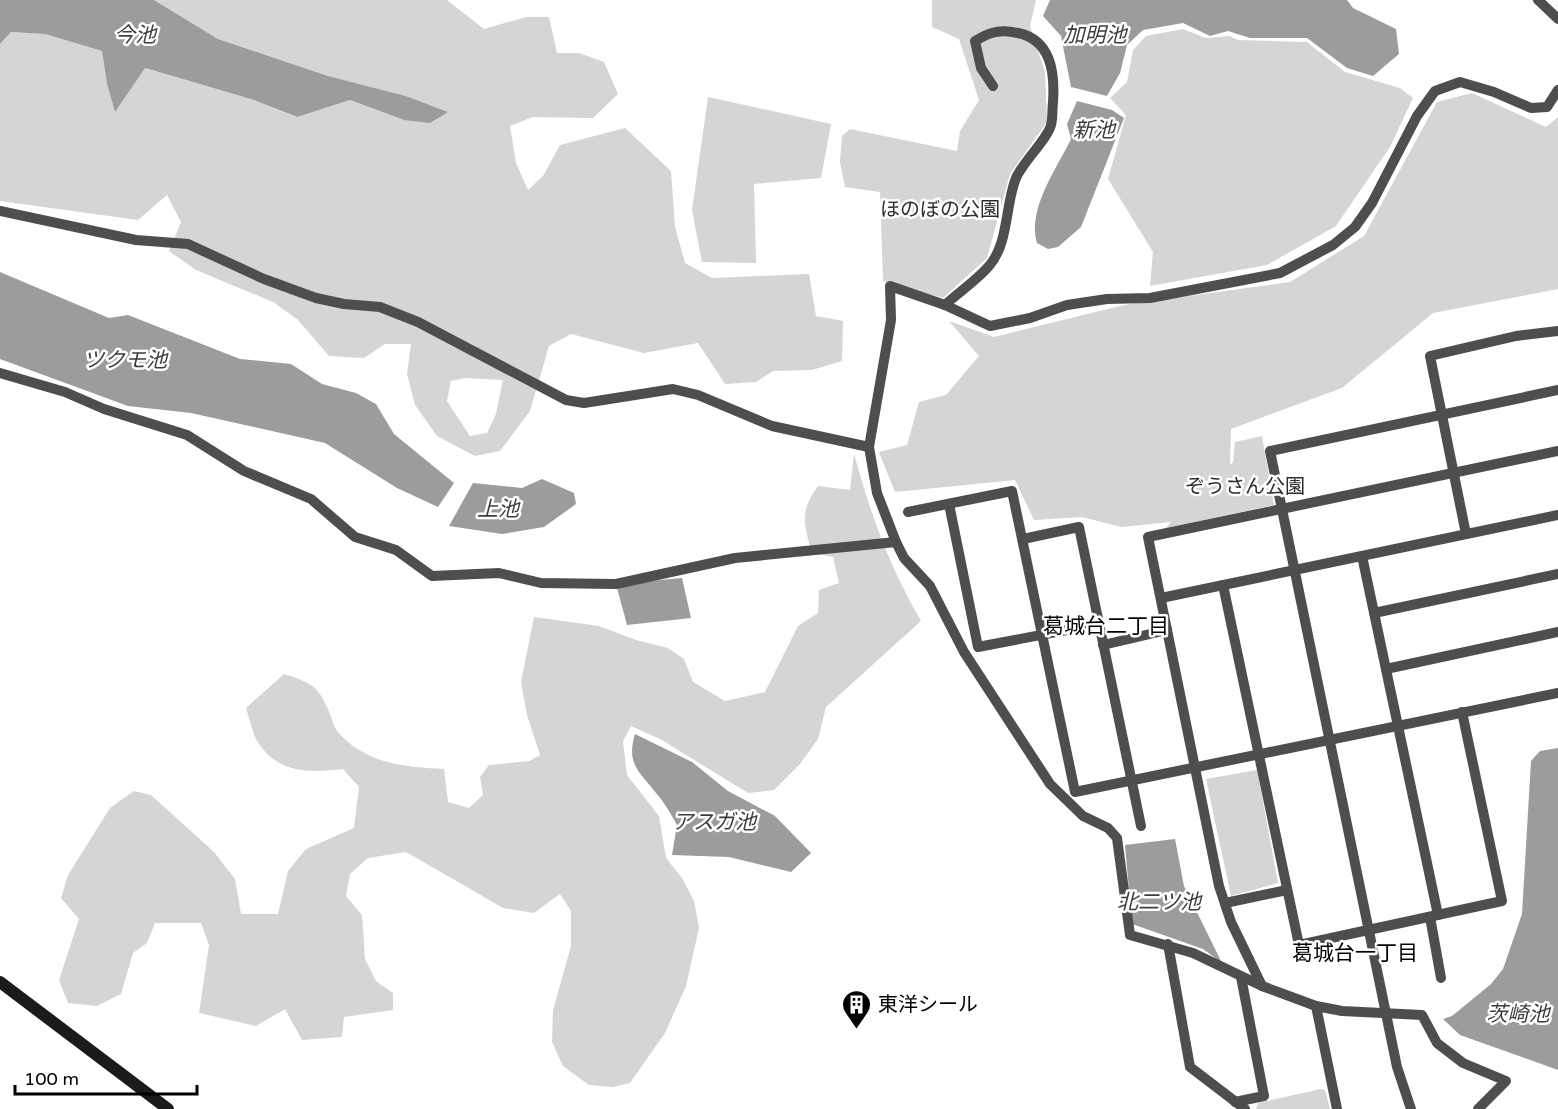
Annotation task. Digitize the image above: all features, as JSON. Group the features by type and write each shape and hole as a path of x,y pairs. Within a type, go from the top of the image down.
{"main road":[{"path":"0,982 168,1109"}],"street":[{"path":"1538,0 1558,19"},
{"path":"945,305 991,265 1000,244 1016,179 1031,152 1051,126 1054,86 1050,62 1042,45 1029,35 1006,30 990,32 975,41 981,68 993,86"},
{"path":"1478,1109 1506,1081 1463,1063 1437,1043 1422,1015 1386,1014 1316,1006 1262,986 1214,962 1168,944 1130,934 1119,846 1113,832 1083,816 1050,784 964,652 930,586 904,558 877,493 869,447 891,320 890,286 945,305 990,326 1030,318 1067,305 1107,299 1150,298 1280,273 1333,245 1355,227 1372,203 1417,116 1435,91 1460,82 1494,92 1531,108 1547,107 1558,90"},
{"path":"0,211 136,240 188,244 264,279 316,298 344,304 380,307 418,322 566,400 584,403 672,389 698,395 772,426 869,447"},
{"path":"1466,534 1430,356 1516,336 1558,331"},
{"path":"0,373 66,392 104,409 187,435 244,471 311,499 356,537 396,550 432,576 499,573 541,583 616,584 735,558 896,542"},
{"path":"1411,1109 1397,1067 1270,451 1558,390"},
{"path":"1262,986 1225,903 1148,537 1558,451"},
{"path":"908,512 1012,491 1075,792 1558,693"},
{"path":"949,504 978,647 1098,624"},
{"path":"1161,598 1558,515"},
{"path":"1023,539 1079,527 1141,826"},
{"path":"1362,556 1434,916 1441,978"},
{"path":"1374,613 1558,574"},
{"path":"1223,585 1299,945 1502,901 1462,712"},
{"path":"1103,645 1167,630"},
{"path":"1386,669 1558,632"},
{"path":"1225,903 1287,890"},
{"path":"1168,944 1190,1067 1245,1109"},
{"path":"1235,1102 1264,1096 1241,977"},
{"path":"1316,1006 1337,1109"}],"green space":[{"path":"154,0 447,0 484,29 526,17 549,17 557,53 579,53 604,62 618,94 593,118 533,117 510,126 516,163 528,190 543,176 560,145 625,128 671,171 675,227 685,263 712,278 809,274 816,316 843,321 842,361 812,370 773,371 756,382 725,384 698,343 644,353 571,334 549,346 530,411 500,451 475,456 437,436 415,405 407,374 411,344 385,344 364,358 329,356 298,320 273,302 196,270 169,251 181,222 167,195 138,220 0,201 0,44 11,32 45,34 102,51 107,84 115,111 144,68 254,100 296,117 350,100 404,120 448,112 406,96 328,76 218,39","holes":["465,378 503,380 496,414 487,433 470,436 447,401 451,381"]},
{"name":"ほのぼの公園","path":"932,0 1036,0 1030,26 1045,72 1047,122 1010,174 987,258 943,298 883,281 880,192 845,187 840,162 842,136 850,129 957,151 960,131 979,100 959,39 932,27"},
{"path":"1183,29 1206,38 1229,36 1238,40 1307,42 1345,72 1400,88 1413,98 1390,147 1336,226 1267,265 1150,286 1153,252 1108,179 1126,115 1110,98 1127,82 1133,50 1146,36"},
{"name":"ぞうさん公園","path":"1472,93 1546,127 1558,117 1558,289 1433,313 1342,388 1231,429 1230,465 1233,462 1235,442 1262,436 1274,505 1166,528 1171,522 1121,527 1082,517 1034,520 1015,480 895,492 879,452 907,445 919,402 946,395 979,356 949,321 994,337 1124,305 1290,282 1364,236 1437,102"},
{"path":"708,97 831,124 821,178 754,184 756,263 702,262 692,210"},
{"path":"854,454 882,540 899,580 921,621 826,707 818,739 800,764 774,790 748,793 660,739 631,726 623,741 627,775 659,816 666,858 682,878 694,901 699,928 686,986 665,1033 630,1083 613,1087 589,1085 563,1066 552,1042 553,1010 571,946 571,911 560,894 534,913 503,908 406,852 368,858 350,874 346,896 362,915 365,959 376,981 393,993 393,1010 344,1017 342,1037 302,1040 285,1009 256,1026 199,1013 209,945 201,923 155,923 147,943 133,953 121,994 97,1006 68,1003 59,980 79,919 61,898 68,875 110,808 134,791 151,795 214,852 235,879 241,914 278,914 288,871 306,849 354,828 359,787 343,769 318,771 294,769 273,759 256,739 246,708 284,674 308,683 318,691 336,729 360,751 400,765 444,769 448,802 469,808 483,795 480,777 489,765 529,761 540,755 527,715 521,682 534,617 599,626 636,640 668,648 684,659 693,682 725,701 765,692 798,626 818,613 819,590 839,583 833,557 812,553 805,519 808,503 818,486 850,490"},
{"path":"1257,770 1278,883 1231,896 1206,779"},
{"path":"1325,1090 1330,1109 1256,1109 1258,1103"}],"water":[{"name":"今池","path":"0,0 154,0 218,39 328,76 406,96 448,112 430,123 404,120 350,100 297,117 254,100 145,68 115,112 107,84 102,51 45,34 11,32 0,44"},
{"name":"加明池","path":"1050,0 1347,0 1353,8 1396,29 1399,54 1373,76 1347,68 1307,38 1250,38 1228,31 1210,36 1183,23 1143,30 1127,45 1120,73 1107,96 1071,87 1061,36 1043,16"},
{"name":"新池","path":"1077,101 1112,110 1124,118 1081,227 1058,247 1048,249 1037,243 1036,217 1039,203 1071,139 1067,124"},
{"name":"ツクモ池","path":"0,272 109,318 128,315 240,359 291,364 322,384 356,393 376,404 394,434 454,483 438,507 397,488 325,443 191,413 128,406 0,359"},
{"name":"上池","path":"542,479 574,493 576,504 544,527 502,534 449,526 473,483 522,488"},
{"path":"682,578 691,618 627,625 616,584"},
{"name":"アスガ池","path":"635,734 692,762 728,791 775,816 811,853 791,872 729,857 672,855 677,825 633,760"},
{"name":"茨崎池","path":"1558,748 1558,1070 1460,1035 1443,1019 1452,1016 1491,984 1503,969 1522,914 1531,761 1540,751"},
{"name":"北二ツ池","path":"1175,839 1184,886 1222,963 1203,949 1132,924 1125,845"}],"place":[{"name":"東洋シール","path":"857,1030"}],"district":[{"name":"葛城台二丁目","path":"1106,626"},
{"name":"葛城台一丁目","path":"1355,953"}]}
